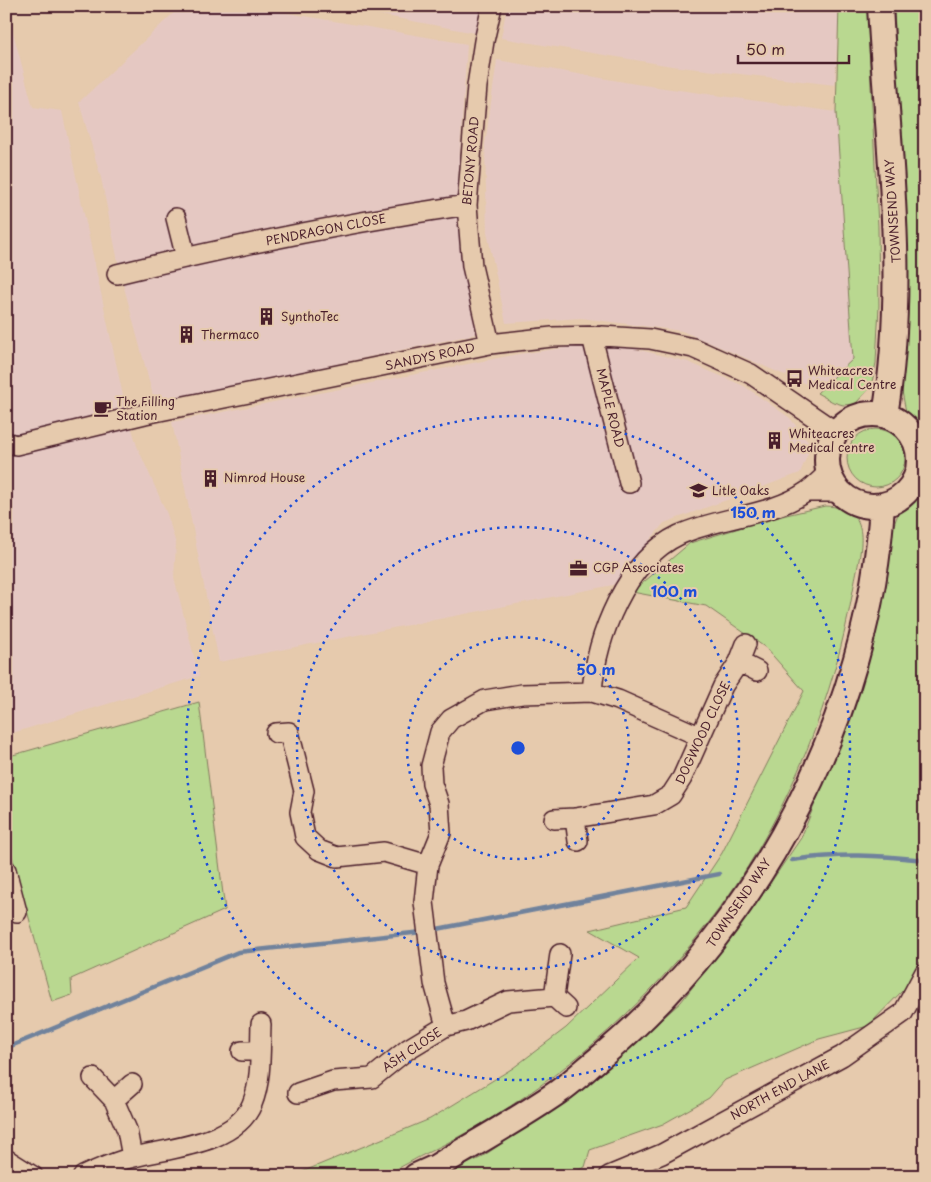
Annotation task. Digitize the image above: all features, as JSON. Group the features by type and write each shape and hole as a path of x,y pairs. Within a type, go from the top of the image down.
{"main road":[{"name":"TOWNSEND WAY","path":"880,6 896,265 890,385 885,415"},
{"path":"867,414 885,415 899,421 910,432 917,446 919,461 916,476 908,490 896,500 882,505 859,504 834,482 828,451 836,432 850,420 867,414"},
{"name":"TOWNSEND WAY","path":"416,1176 436,1167 559,1092 639,1024 708,949 754,885 795,814 830,733 855,662 868,604 882,505"}],"street":[{"name":"BETONY ROAD","path":"490,344 472,266 467,205 477,86 492,6"},
{"name":"PENDRAGON CLOSE","path":"117,274 186,258 406,214 467,205"},
{"path":"176,218 186,258"},
{"name":"SANDYS ROAD","path":"6,442 16,445 145,414 490,344 552,337 602,336 650,339 693,348 751,374 836,432"},
{"name":"MAPLE ROAD","path":"602,336 594,345 629,483"},
{"path":"592,692 599,646 619,595 652,554 680,534 772,506 834,482"},
{"name":"DOGWOOD CLOSE","path":"554,819 575,818 654,805 671,795 682,778 699,736 723,686 739,662 746,644"},
{"path":"739,662 757,671"},
{"path":"446,1026 434,983 424,902 428,865 441,833 439,804 432,784 431,766 433,750 440,732 451,719 485,700 522,694 592,692 618,700 699,736"},
{"path":"289,731 304,792 300,812 305,837 320,850 337,857 384,852 428,865"},
{"path":"575,818 578,841"},
{"path":"6,870 17,912"},
{"name":"ASH CLOSE","path":"298,1093 333,1081 372,1078 408,1050 446,1026 466,1021 508,1001 560,1003 560,954"},
{"name":"NORTH END LANE","path":"609,1176 662,1154 842,1056 902,1013 925,972"},
{"path":"83,1176 132,1158 190,1146 235,1126 252,1105 258,1077 251,1051 261,1024"},
{"path":"93,1078 114,1100 127,1130 132,1158"},
{"path":"114,1100 132,1084"},
{"path":"6,1159 33,1176"}],"shaded area":[{"path":"6,6 33,107 62,111 125,405 137,446 167,514 176,544 174,577 199,676 6,735"},
{"path":"181,6 246,6 467,44 458,182 476,334 155,403 121,276 101,178 79,102"},
{"path":"334,6 481,6 475,33"},
{"path":"507,6 839,6 835,85 672,66 501,38"},
{"path":"497,60 636,84 836,112 853,359 820,390 682,331 581,318 506,323 487,232 485,145"},
{"path":"608,342 688,362 744,386 790,418 811,446 800,473 664,523 613,585 219,662 172,422 519,354"}],"green space":[{"path":"839,6 867,6 878,226 879,306 876,363 871,387 855,404 843,405 817,393 853,359 836,112"},
{"path":"894,6 925,6 925,441 906,412 900,381 898,102"},
{"path":"876,429 887,431 900,442 905,458 903,469 892,482 876,487 865,485 852,474 847,458 849,447 860,434"},
{"path":"925,476 925,956 908,985 868,1026 819,1039 725,1080 709,1098 663,1124 590,1150 585,1167 566,1176 441,1176 480,1158 582,1090 681,1002 752,910 801,838 839,744 886,547 899,511 922,477"},
{"path":"825,506 841,508 852,514 858,523 861,534 859,559 846,627 835,668 807,751 789,791 748,867 694,941 627,1014 590,1047 551,1078 511,1106 469,1131 382,1175 355,1177 292,1176 430,1119 513,1068 566,1028 639,958 590,930 686,907 722,853 804,691 766,648 706,606 632,592 690,543 769,519"},
{"path":"199,702 225,910 71,979 72,995 52,1002 6,834 6,757"}],"waterway":[{"path":"792,860 826,856 891,857 925,860"},
{"path":"432,930 719,874"},
{"path":"6,1048 238,952 422,932"}],"place":[{"name":"SynthoTec","path":"267,317"},
{"name":"Thermaco","path":"187,335"},
{"name":"Whiteacres Medical Centre","path":"794,378"},
{"name":"The Filling Station","path":"102,409"},
{"name":"Whiteacres Medical centre","path":"775,441"},
{"name":"Nimrod House","path":"210,478"},
{"name":"Litle Oaks","path":"698,491"},
{"name":"CGP Associates","path":"579,568"}]}
